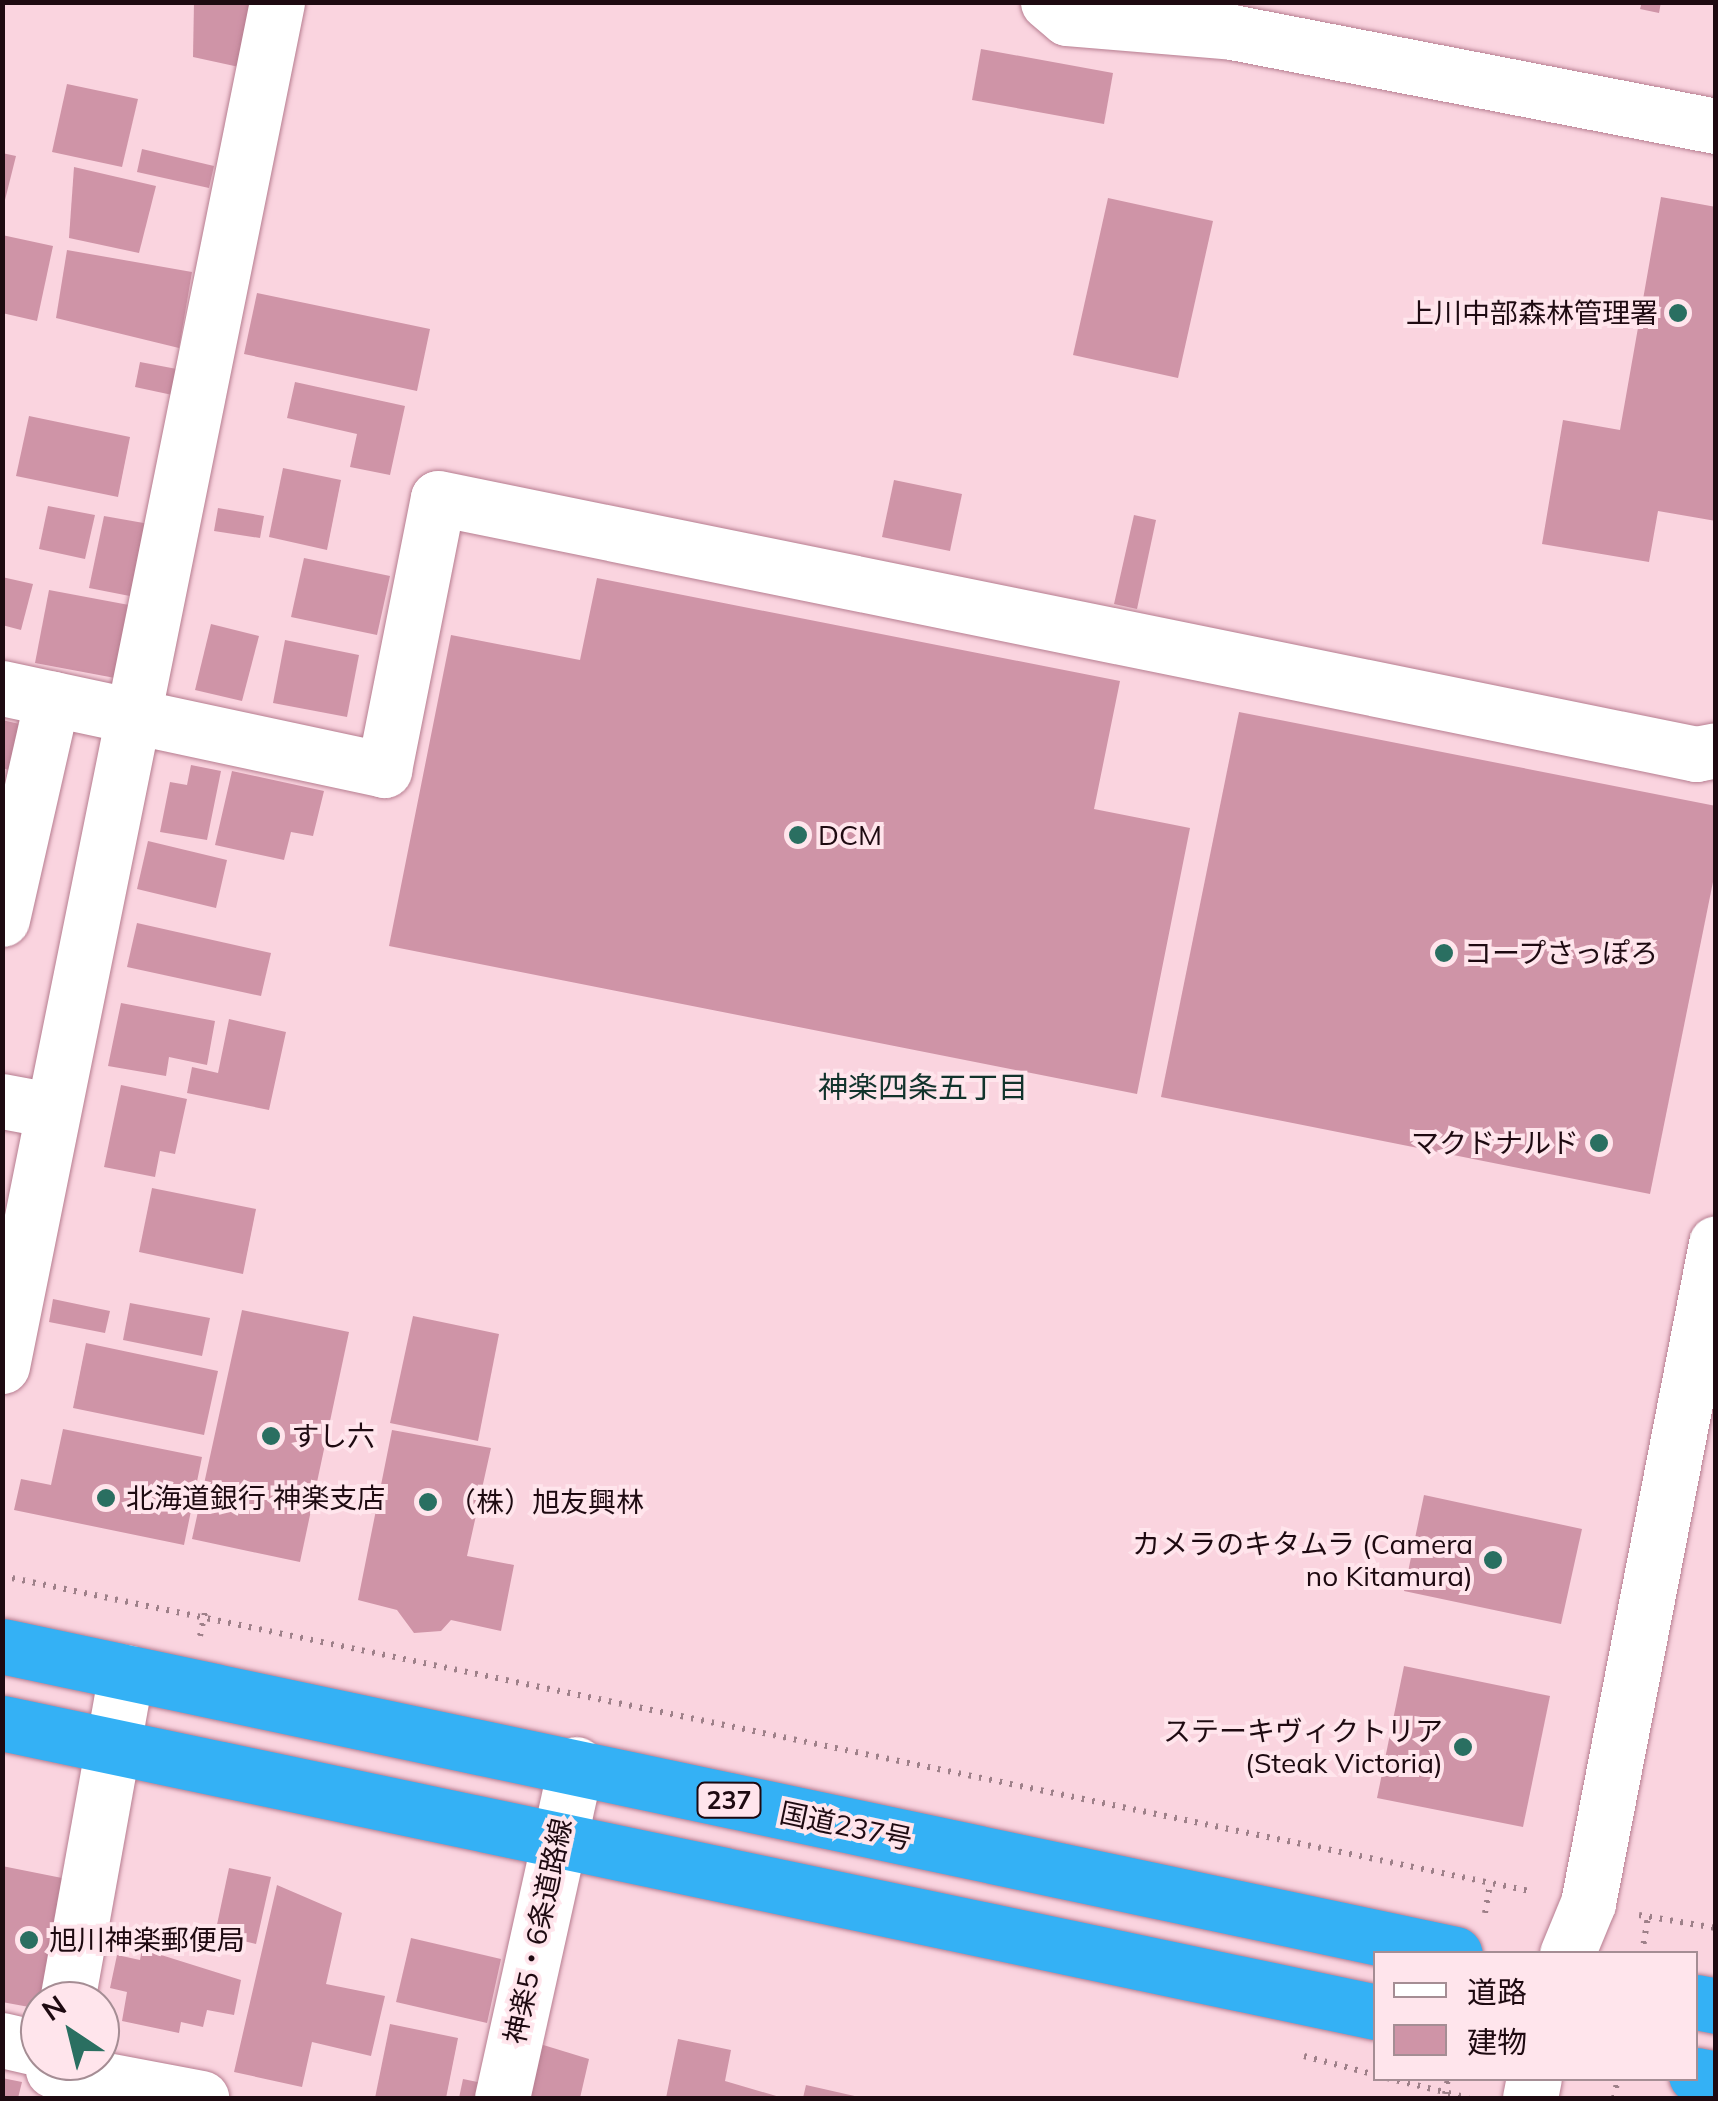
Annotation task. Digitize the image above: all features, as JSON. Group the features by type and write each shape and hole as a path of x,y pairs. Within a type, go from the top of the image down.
{"highway":[{"name":"国道237号","path":"2,1646 576,1764 1441,1951"},
{"path":"2,1722 116,1750 556,1837 1373,2011"}],"street":[{"path":"2,1366 26,1106 130,717 277,2"},
{"path":"1048,2 1067,18 1232,32 1716,126"},
{"path":"2,919 27,694 384,770 438,498 1677,750 1716,750"},
{"path":"1568,1951 1588,1903 1716,1243"},
{"path":"71,1981 116,1750 126,1672"},
{"name":"神楽5・6条道路線","path":"502,2098 556,1837 576,1764"},
{"path":"109,2081 201,2098"}],"path":[{"path":"2,1576 1716,1928"},
{"path":"1642,1951 1648,1917"},
{"path":"1398,2081 1468,2098"},
{"path":"1445,2094 1447,2081"}],"building":[{"path":"194,2 254,2 239,67 193,57"},
{"path":"1642,2 1661,2 1659,13 1640,9"},
{"path":"981,49 1113,73 1104,124 972,100"},
{"path":"67,84 138,99 122,167 52,152"},
{"path":"142,149 214,166 209,188 137,172"},
{"path":"2,153 16,156 4,204 2,204"},
{"path":"74,167 156,186 139,253 69,238"},
{"name":"上川中部森林管理署","path":"1661,197 1716,207 1716,521 1658,511 1649,562 1542,544 1563,420 1620,430"},
{"path":"1108,198 1213,221 1178,378 1073,355"},
{"path":"2,235 53,246 37,321 2,313"},
{"path":"67,250 192,272 179,348 56,318"},
{"path":"257,293 430,329 417,391 244,354"},
{"path":"140,362 182,370 177,396 135,387"},
{"path":"295,382 405,406 390,475 350,467 357,434 287,418"},
{"path":"29,416 130,437 118,497 16,476"},
{"path":"283,468 341,480 327,550 269,537"},
{"path":"894,480 962,494 950,551 882,537"},
{"path":"48,506 95,515 85,559 39,549"},
{"path":"218,508 264,516 260,538 214,531"},
{"path":"1134,515 1156,520 1137,609 1114,604"},
{"path":"104,516 155,525 140,598 89,588"},
{"path":"304,558 390,576 377,635 291,617"},
{"path":"2,577 33,584 21,630 2,625"},
{"path":"597,578 1120,681 1094,809 1190,828 1137,1094 389,946 451,635 580,660"},
{"path":"49,590 129,605 115,678 35,663"},
{"path":"211,624 259,636 242,701 195,690"},
{"path":"285,640 359,655 347,717 273,703"},
{"path":"1239,712 1716,806 1716,867 1650,1194 1161,1097"},
{"path":"2,720 24,725 13,771 2,768"},
{"path":"191,765 221,771 207,840 160,832 170,782 187,785"},
{"path":"232,771 324,791 313,836 291,832 284,860 215,845"},
{"path":"148,841 227,860 216,908 137,889"},
{"path":"137,923 271,953 261,996 127,967"},
{"path":"121,1003 215,1021 207,1065 169,1057 166,1076 108,1066"},
{"path":"229,1019 286,1032 269,1110 187,1093 192,1067 218,1073"},
{"path":"121,1085 187,1099 175,1154 160,1151 155,1177 104,1167"},
{"path":"152,1188 256,1209 243,1274 139,1252"},
{"path":"53,1299 110,1311 105,1333 49,1322"},
{"path":"130,1303 210,1318 202,1356 123,1340"},
{"name":"すし六","path":"242,1310 349,1332 300,1562 192,1539"},
{"path":"413,1316 499,1334 478,1441 390,1423"},
{"path":"86,1343 218,1371 204,1435 73,1408"},
{"name":"北海道銀行 神楽支店","path":"63,1429 202,1457 184,1545 14,1510 21,1479 51,1485"},
{"name":"（株）旭友興林","path":"392,1430 491,1448 467,1556 514,1565 501,1631 451,1620 441,1631 414,1633 397,1610 358,1600"},
{"name":"カメラのキタムラ (Camera no Kitamura)","path":"1424,1495 1582,1529 1561,1624 1404,1591"},
{"name":"ステーキヴィクトリア (Steak Victoria)","path":"1404,1666 1550,1696 1523,1827 1377,1798"},
{"name":"旭川神楽郵便局","path":"2,1866 67,1879 46,1981 20,1981 20,2005 2,2002"},
{"path":"229,1868 271,1877 256,1944 215,1934"},
{"path":"277,1885 342,1913 326,1984 385,1996 371,2056 312,2042 302,2087 234,2072"},
{"path":"411,1938 501,1959 487,2023 396,2002"},
{"path":"142,1949 241,1980 234,2015 207,2010 203,2027 181,2022 179,2033 122,2021 127,1992 120,1990 120,1981 111,1981 117,1955 140,1960"},
{"path":"390,2024 458,2038 446,2098 375,2098"},
{"path":"678,2039 731,2050 725,2081 783,2098 666,2098"},
{"path":"527,2040 589,2059 580,2098 515,2098"},
{"path":"2,2078 22,2082 18,2098 2,2098"},
{"path":"463,2079 487,2084 484,2098 459,2098"},
{"path":"806,2085 859,2097 859,2098 803,2098"}],"place":[{"name":"上川中部森林管理署","path":"1678,313"},
{"name":"DCM","path":"798,835"},
{"name":"コープさっぽろ","path":"1444,953"},
{"name":"マクドナルド","path":"1599,1143"},
{"name":"すし六","path":"271,1436"},
{"name":"北海道銀行 神楽支店","path":"106,1498"},
{"name":"（株）旭友興林","path":"428,1502"},
{"name":"カメラのキタムラ (Camera no Kitamura)","path":"1493,1560"},
{"name":"ステーキヴィクトリア (Steak Victoria)","path":"1463,1747"},
{"name":"旭川神楽郵便局","path":"29,1940"}],"district":[{"name":"神楽四条五丁目","path":"923,1087"}]}
